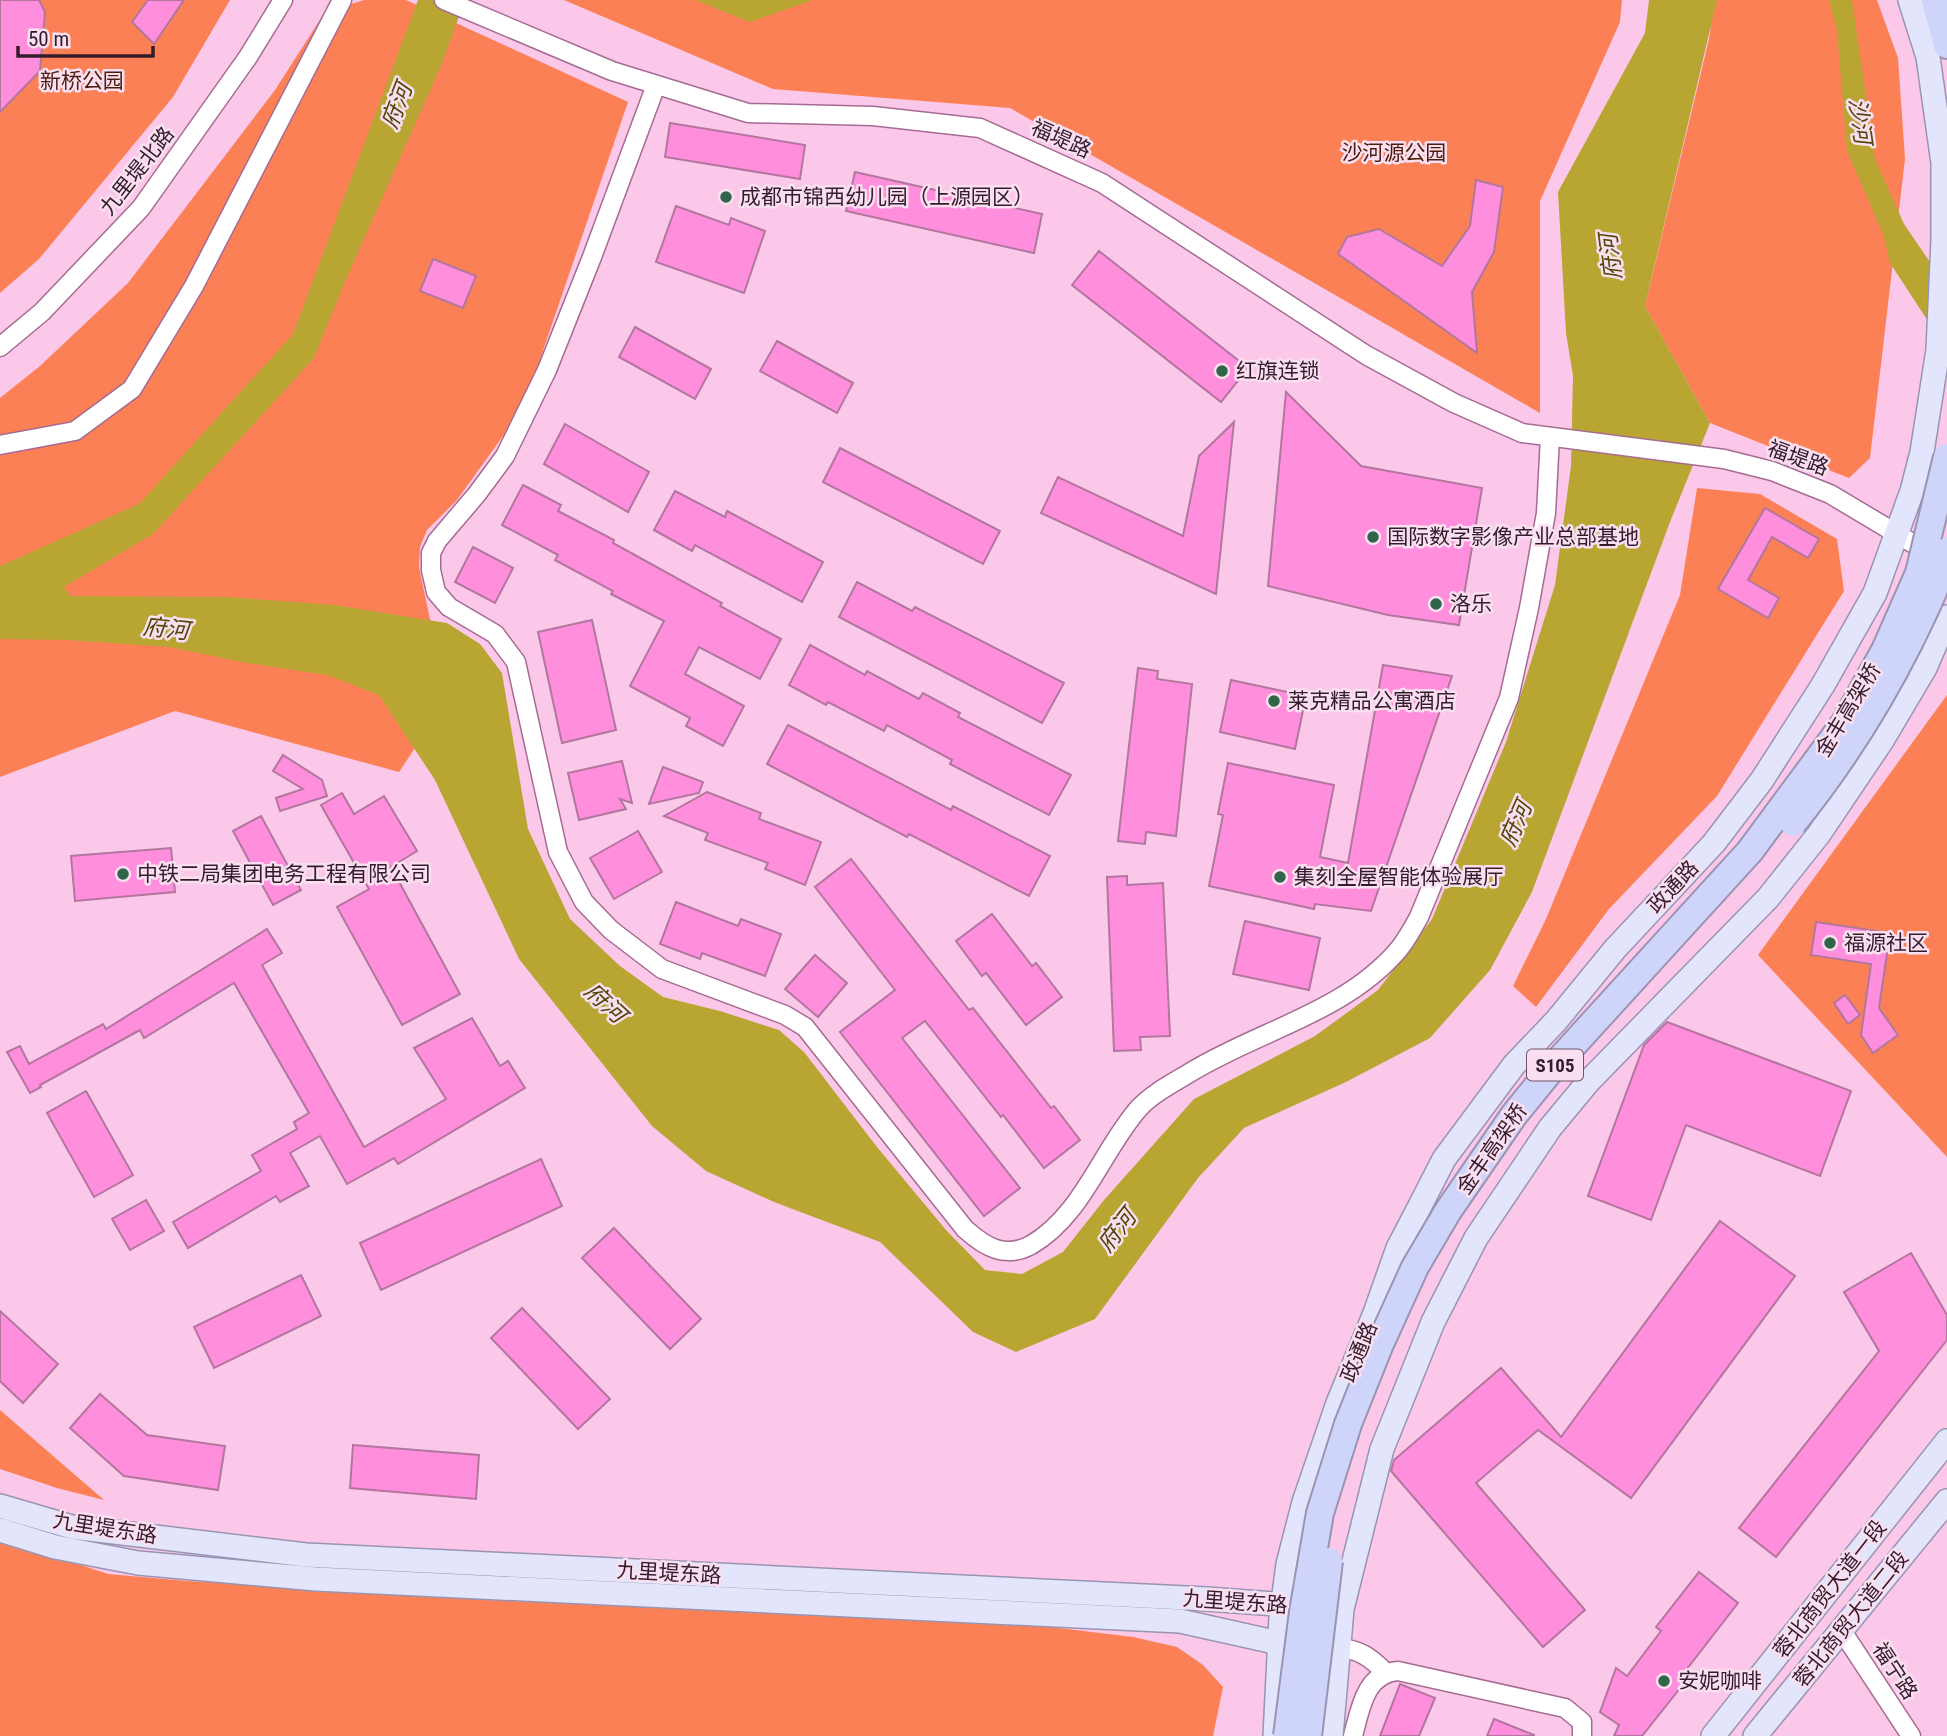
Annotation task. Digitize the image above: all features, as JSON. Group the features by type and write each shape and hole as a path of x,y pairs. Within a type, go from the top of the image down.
{"highway":[{"path":"1934,0 1947,45"},
{"name":"金丰高架桥","path":"1287,1736 1303,1612 1320,1513 1353,1412 1415,1267 1448,1211 1514,1115 1553,1067 1750,850 1844,724 1885,650 1919,573 1947,457"},
{"name":"金丰高架桥","path":"1308,1736 1332,1533 1345,1484 1400,1335 1437,1265 1489,1180 1536,1111 1753,871 1818,792 1890,682 1931,599 1947,551"}],"main road":[{"name":"政通路","path":"1275,1736 1283,1604 1289,1564 1304,1502 1338,1403 1398,1248 1444,1159 1514,1065 1556,1021 1615,949 1714,843 1762,780 1852,636 1875,593 1912,491 1922,452 1938,350 1943,163 1928,57 1910,0"},
{"path":"1331,1736 1342,1609 1382,1449 1433,1322 1476,1238 1550,1128 1589,1081 1768,898 1819,834 1897,716 1925,668 1947,617"},
{"name":"蓉北商贸大道一段","path":"1713,1736 1947,1441"},
{"name":"蓉北商贸大道二段","path":"1755,1736 1947,1501"},
{"name":"九里堤东路","path":"0,1506 72,1527 306,1555 1342,1609"},
{"path":"0,1530 55,1547 138,1563 316,1579 1180,1621 1279,1643 1338,1648"}],"street":[{"name":"九里堤北路","path":"0,347 42,312 142,208 248,57 283,0"},
{"path":"0,445 75,431 132,389 194,286 342,0"},
{"name":"福堤路","path":"444,0 612,71 748,113 873,116 980,128 1102,183 1366,355 1443,397 1522,433 1724,459 1772,471 1830,494 1947,563"},
{"path":"656,85 592,257 547,370 524,419 505,456 431,552 431,570 436,592 449,607 495,634 516,662 558,852 584,902 611,930 662,970 773,1011 805,1027 965,1229 983,1245 1003,1252 1030,1246 1057,1226 1139,1108 1163,1089 1210,1060 1335,1002 1367,979 1399,948 1419,918 1509,698 1546,513 1550,437"},
{"name":"福宁路","path":"1842,1631 1911,1736"},
{"path":"1338,1648 1353,1648 1370,1657 1385,1672"},
{"path":"1353,1736 1364,1698 1375,1682 1385,1672 1398,1671 1565,1708 1582,1722 1582,1736"}],"green space":[{"name":"新桥公园","path":"0,0 230,0 173,97 39,259 0,293"},
{"path":"364,0 406,0 628,102 536,371 516,418 457,500 427,530 420,547 419,567 447,700 399,772 175,711 0,777 0,398 40,366 128,283 275,90 325,12"},
{"name":"沙河源公园","path":"564,0 1622,0 1620,22 1540,201 1540,413 1010,108 773,89"},
{"path":"1715,0 1877,0 1898,58 1905,159 1870,458 1849,478 1710,423 1645,306 1709,39"},
{"path":"1697,488 1760,494 1837,539 1844,591 1717,796 1609,909 1536,1007 1513,986 1546,919 1680,595"},
{"path":"1947,695 1947,1157 1758,955"},
{"path":"0,1410 104,1500 0,1469"},
{"path":"0,1543 108,1574 188,1581 1034,1625 1133,1637 1177,1647 1203,1665 1223,1687 1213,1736 0,1736"}],"water":[{"name":"府河","path":"418,0 465,0 441,66 314,358 153,534 64,587 70,596 228,597 335,605 447,623 480,644 502,673 528,829 570,919 620,966 663,997 720,1011 779,1030 804,1052 877,1147 946,1230 985,1270 1022,1274 1063,1252 1104,1200 1194,1099 1315,1036 1378,990 1432,919 1506,742 1555,585 1571,466 1573,376 1566,333 1558,192 1645,33 1649,0 1717,0 1645,306 1710,423 1670,522 1532,892 1490,970 1430,1038 1346,1082 1244,1128 1198,1178 1095,1319 1016,1352 973,1332 880,1242 774,1202 706,1171 652,1126 519,959 435,780 379,695 327,675 247,663 169,647 67,640 0,639 0,566 139,504 293,334"},
{"path":"695,0 813,0 750,22"},
{"name":"沙河","path":"1829,0 1852,0 1875,159 1904,224 1947,287 1947,350 1890,263 1883,234 1847,151 1837,31"}],"building":[{"path":"0,0 39,0 45,12 40,71 0,112"},
{"path":"148,0 184,0 154,44 132,22"},
{"path":"670,123 805,145 800,179 665,157"},
{"path":"855,172 1042,214 1034,253 846,211"},
{"path":"1476,180 1503,187 1494,252 1472,292 1477,353 1338,254 1347,237 1379,229 1442,266 1470,226"},
{"path":"676,206 729,225 731,218 765,231 744,293 656,262"},
{"path":"1099,251 1248,368 1221,402 1072,285"},
{"path":"433,259 476,276 463,308 420,291"},
{"path":"635,327 711,369 695,399 619,357"},
{"path":"777,341 853,383 837,413 760,371"},
{"name":"国际数字影像产业总部基地","path":"1286,392 1361,466 1482,488 1459,625 1388,615 1268,586"},
{"path":"1234,422 1216,594 1041,513 1058,477 1183,536 1199,456"},
{"path":"565,424 649,472 628,512 544,464"},
{"path":"840,448 1000,531 983,564 823,482"},
{"path":"523,485 561,505 558,511 614,540 613,543 781,639 760,679 699,647 685,674 744,706 723,746 686,726 690,718 630,686 664,621 611,594 613,591 555,560 558,555 502,525"},
{"path":"675,491 725,517 727,511 823,562 802,602 695,545 692,551 654,530"},
{"path":"1765,508 1819,539 1808,558 1772,537 1748,580 1779,598 1768,618 1718,589"},
{"path":"473,547 513,568 495,603 455,582"},
{"path":"857,582 912,611 915,607 1064,683 1042,723 839,617"},
{"path":"592,620 616,730 562,743 538,632"},
{"path":"810,645 865,675 867,671 919,699 923,693 960,713 958,717 1071,775 1049,815 950,764 952,760 887,725 884,731 789,685"},
{"path":"1383,665 1452,676 1371,911 1315,904 1314,909 1209,886 1223,815 1218,814 1228,763 1334,785 1320,857 1348,863"},
{"path":"1138,668 1158,671 1157,679 1192,684 1176,836 1146,832 1145,844 1118,841"},
{"path":"1231,680 1306,696 1295,749 1220,732"},
{"path":"788,725 951,810 953,806 1050,856 1029,896 909,834 907,837 767,764"},
{"path":"283,755 322,780 327,796 280,811 276,798 303,789 273,771"},
{"path":"622,761 632,803 620,799 626,809 579,820 568,773"},
{"path":"663,767 703,782 699,793 649,804"},
{"path":"707,792 761,813 759,819 821,842 805,885 765,869 768,863 705,840 708,833 664,816"},
{"path":"342,793 354,814 384,796 417,851 391,867 460,994 402,1025 337,907 369,889 321,805"},
{"path":"261,816 301,890 273,905 233,831"},
{"path":"638,831 662,872 614,899 590,858"},
{"name":"中铁二局集团电务工程有限公司","path":"171,848 175,892 75,901 71,856"},
{"path":"851,859 969,1010 973,1008 1051,1108 1054,1106 1080,1140 1044,1168 925,1021 902,1038 1020,1188 984,1216 840,1032 895,990 815,887"},
{"path":"1127,876 1127,885 1163,883 1170,1036 1140,1037 1141,1050 1114,1051 1107,877"},
{"path":"676,902 738,926 741,919 781,934 765,976 702,953 700,959 660,944"},
{"path":"992,914 1032,966 1036,963 1062,997 1026,1025 986,973 982,976 956,941"},
{"path":"1245,921 1320,938 1309,990 1233,974"},
{"path":"1816,922 1890,933 1879,1008 1898,1035 1873,1053 1861,1035 1871,964 1811,955"},
{"path":"267,929 282,953 262,965 364,1147 446,1099 414,1048 472,1018 500,1066 508,1061 525,1088 398,1164 394,1158 347,1184 320,1136 290,1153 309,1186 280,1202 276,1196 188,1248 173,1222 261,1171 252,1155 297,1129 294,1122 309,1113 234,983 144,1038 140,1030 30,1093 7,1052 20,1046 29,1064 103,1024 106,1029"},
{"path":"815,955 847,983 818,1017 785,989"},
{"path":"1845,995 1860,1015 1848,1024 1834,1003"},
{"path":"1667,1022 1851,1091 1820,1176 1686,1125 1651,1220 1588,1196 1644,1045"},
{"path":"86,1091 133,1175 94,1197 47,1113"},
{"path":"541,1159 562,1206 381,1290 360,1243"},
{"path":"146,1200 164,1231 130,1250 112,1219"},
{"path":"1720,1221 1795,1276 1631,1498 1538,1430 1476,1483 1585,1610 1543,1647 1391,1471 1394,1460 1501,1368 1561,1437"},
{"path":"614,1228 701,1319 670,1349 582,1258"},
{"path":"1911,1253 1947,1315 1947,1340 1776,1557 1739,1528 1879,1351 1844,1292"},
{"path":"301,1275 321,1316 214,1368 194,1327"},
{"path":"522,1308 610,1399 578,1429 491,1338"},
{"path":"0,1311 58,1364 23,1403 0,1381"},
{"path":"100,1394 147,1435 225,1446 218,1490 124,1476 70,1428"},
{"path":"353,1445 479,1455 476,1499 350,1488"},
{"path":"1699,1572 1738,1603 1680,1678 1685,1682 1642,1736 1614,1736 1619,1725 1600,1712 1616,1668 1627,1676 1661,1631 1656,1627"},
{"path":"1400,1684 1435,1698 1419,1736 1380,1736"},
{"path":"1494,1719 1534,1735 1534,1736 1487,1736"}],"place":[{"name":"成都市锦西幼儿园（上源园区）","path":"726,197"},
{"name":"红旗连锁","path":"1222,371"},
{"name":"国际数字影像产业总部基地","path":"1373,537"},
{"name":"洛乐","path":"1436,604"},
{"name":"莱克精品公寓酒店","path":"1274,701"},
{"name":"中铁二局集团电务工程有限公司","path":"123,874"},
{"name":"集刻全屋智能体验展厅","path":"1280,877"},
{"name":"福源社区","path":"1830,943"},
{"name":"安妮咖啡","path":"1664,1681"}]}
